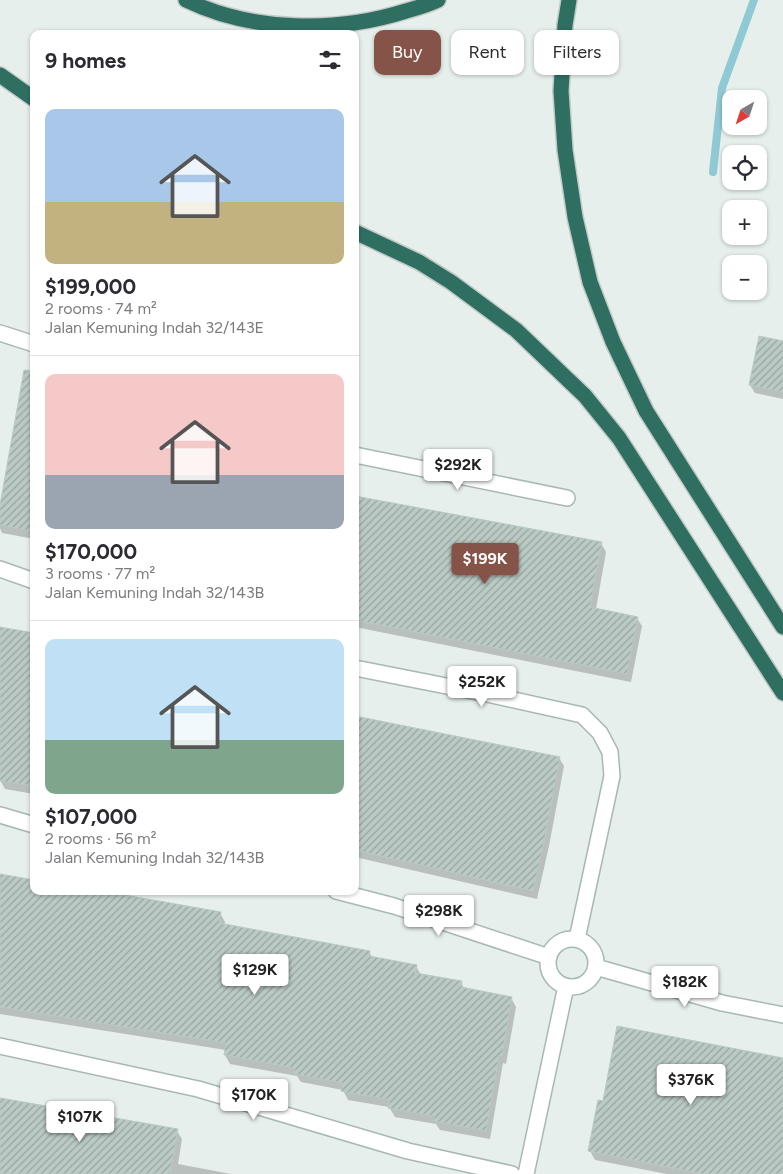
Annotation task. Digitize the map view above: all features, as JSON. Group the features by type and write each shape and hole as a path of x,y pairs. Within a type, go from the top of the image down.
{"highway":[{"path":"186,0 200,7 248,21 272,24 342,26 383,19 438,0"},
{"path":"569,0 565,25 561,91 565,150 576,217 590,282 613,342 646,411 783,627"},
{"path":"0,75 30,96"},
{"path":"359,234 419,262 451,282 516,330 585,396 619,438 783,693"}],"street":[{"path":"0,333 30,343"},
{"path":"359,456 567,498"},
{"path":"0,569 30,580"},
{"path":"359,669 582,715 600,733 610,752 612,776 577,939"},
{"path":"0,815 30,824"},
{"path":"351,895 394,906 549,957"},
{"path":"577,939 590,946 596,960 596,967 593,974 582,984 566,986 554,978 550,972 549,957 551,950 556,945 563,941 577,939"},
{"path":"596,967 722,1003 783,1015"},
{"path":"526,1174 566,986"},
{"path":"0,1046 198,1089 408,1151 512,1174"}],"building":[{"path":"759,336 783,341 783,392 749,385"},
{"path":"24,370 30,371 30,531 0,525 0,505"},
{"path":"359,497 602,542 590,607 638,617 627,674 359,621"},
{"path":"0,627 30,632 30,785 0,781"},
{"path":"359,717 560,757 533,891 359,851"},
{"path":"0,874 30,879 30,895 125,895 221,912 219,923 370,951 369,956 417,965 415,973 462,981 461,987 512,997 502,1056 499,1055 486,1131 434,1121 434,1116 388,1108 390,1100 341,1091 343,1083 294,1074 295,1068 224,1055 226,1043 0,1007"},
{"path":"617,1026 783,1058 783,1174 702,1174 588,1151 598,1100 603,1101"},
{"path":"0,1098 178,1129 170,1174 0,1174"}],"waterway":[{"path":"713,172 722,88 754,0"}]}
